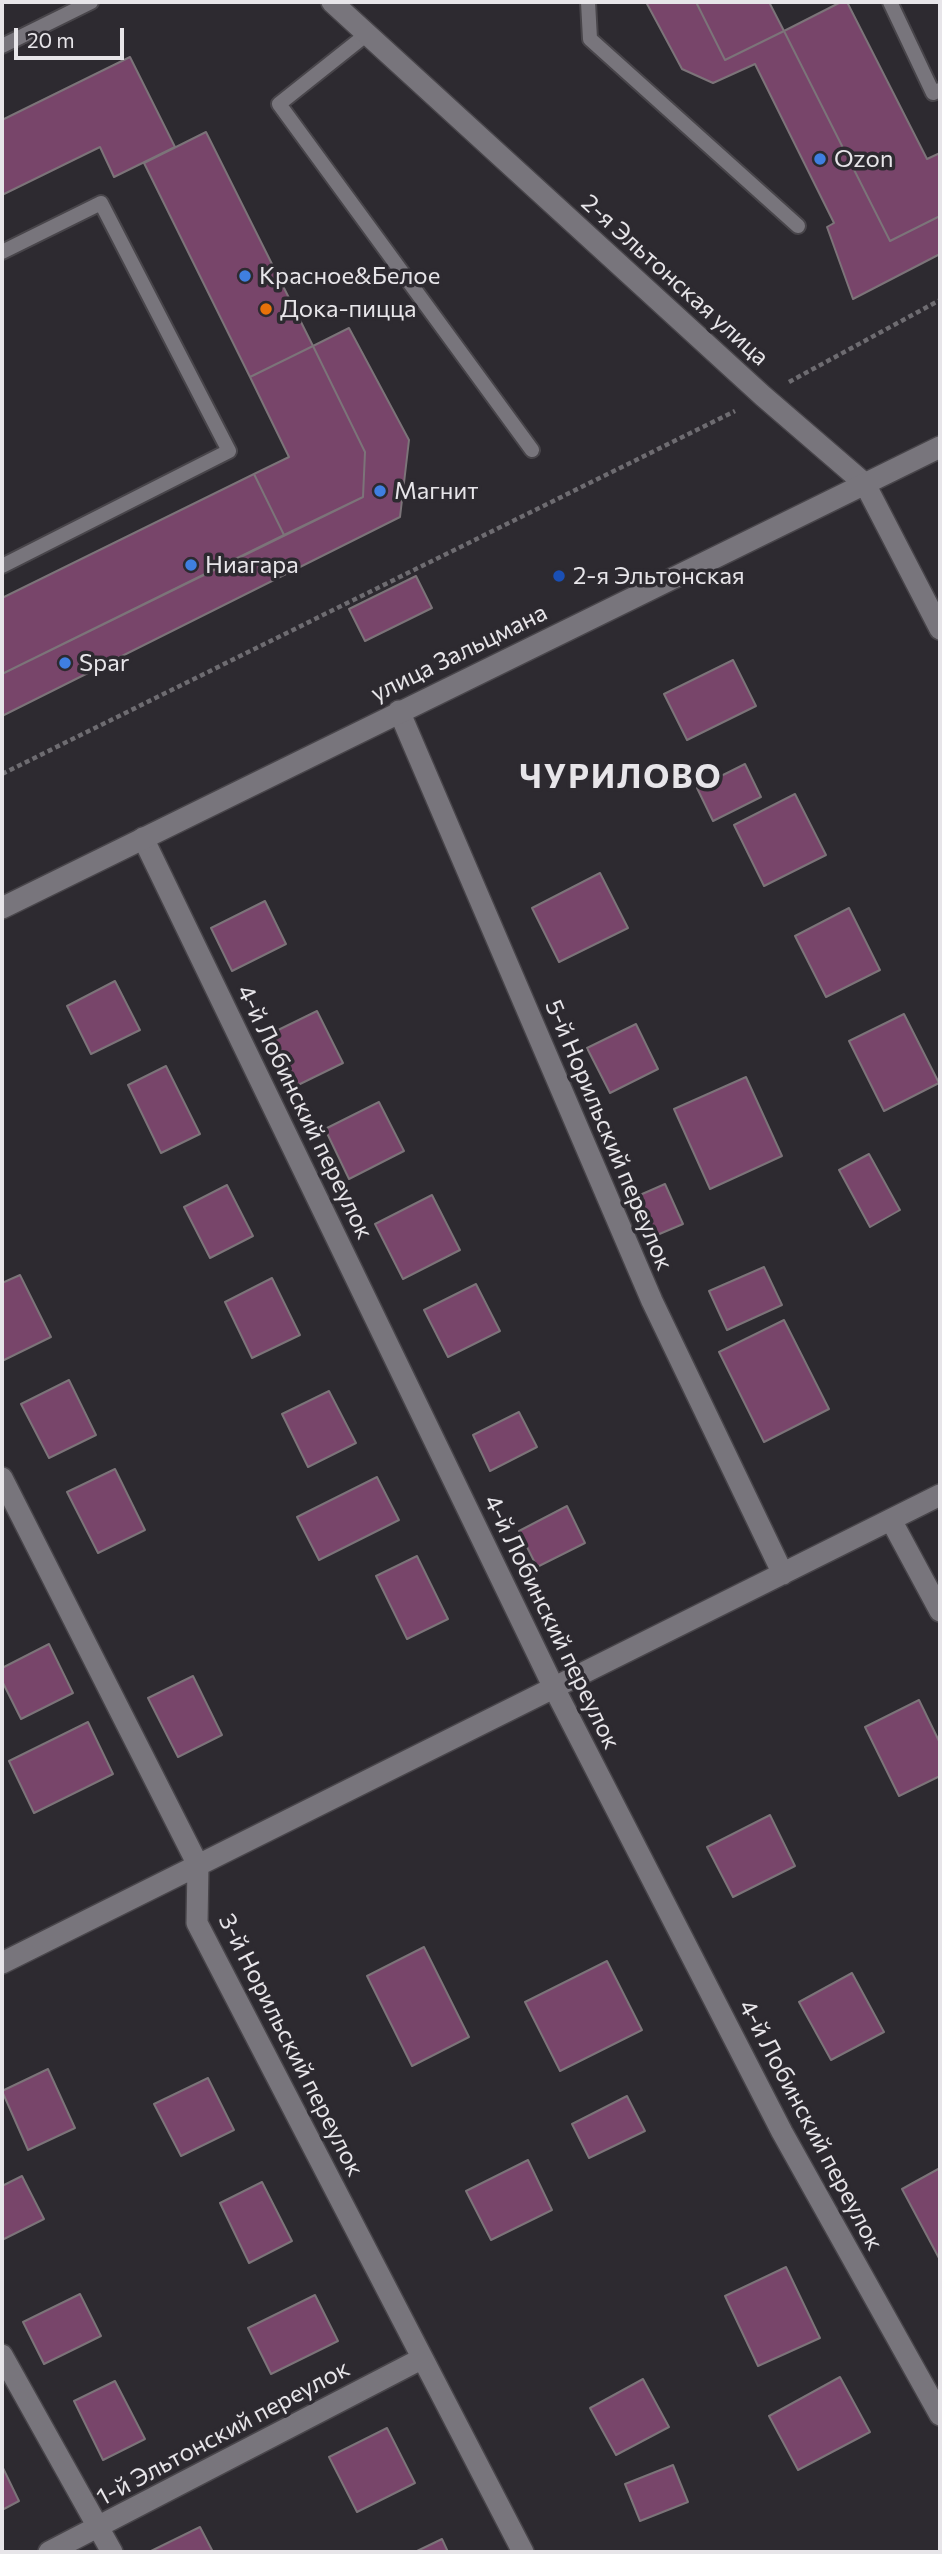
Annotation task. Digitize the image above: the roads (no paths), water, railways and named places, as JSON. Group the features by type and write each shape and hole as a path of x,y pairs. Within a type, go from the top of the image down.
{"street":[{"name":"2-я Эльтонская улица","path":"331,2 763,396 865,484 940,629"},
{"name":"улица Зальцмана","path":"2,908 940,447"},
{"name":"5-й Норильский переулок","path":"399,711 652,1301 783,1574"},
{"name":"4-й Лобинский переулок","path":"144,838 554,1688 782,2132 940,2415"},
{"name":"3-й Норильский переулок","path":"2,1479 198,1865 197,1923 523,2552"},
{"path":"2,1963 940,1495"},
{"path":"891,1520 940,1611"},
{"path":"2,2355 112,2552"},
{"name":"1-й Эльтонский переулок","path":"49,2552 421,2359"}],"lane":[{"path":"2,46 91,2"},
{"path":"588,2 590,39 798,226"},
{"path":"890,2 933,93 940,90"},
{"path":"367,34 279,104 532,450"},
{"path":"2,252 101,203 229,451 2,566"}],"place":[{"name":"Ozon","path":"820,159"},
{"name":"Красное&Белое","path":"245,276"},
{"name":"Дока-пицца","path":"266,309"},
{"name":"Магнит","path":"380,491"},
{"name":"Ниагара","path":"191,565"},
{"name":"2-я Эльтонская","path":"559,576"},
{"name":"Spar","path":"65,663"}],"district":[{"name":"ЧУРИЛОВО","path":"621,777"}]}
